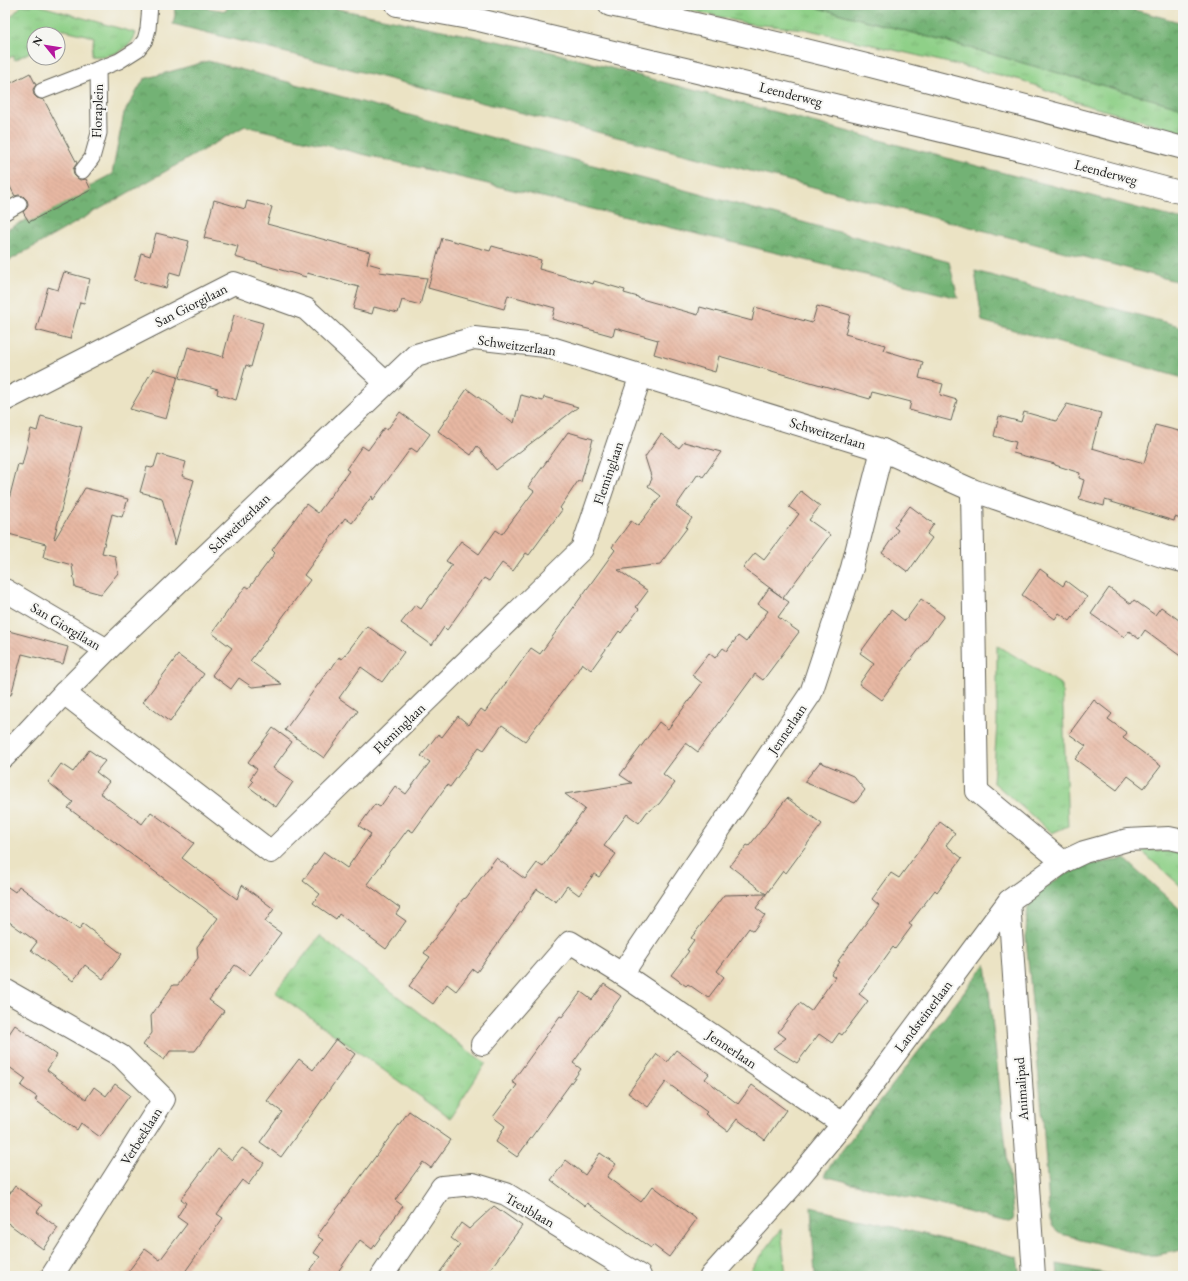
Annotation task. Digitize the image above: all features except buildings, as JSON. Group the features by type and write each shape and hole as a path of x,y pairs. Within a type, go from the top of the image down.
{"street":[{"name":"Leenderweg","path":"397,5 479,20 697,71 1029,152 1183,193"},
{"path":"610,5 719,29 1040,110 1183,148"},
{"name":"San Giorgilaan","path":"5,400 234,283 306,309 386,383"},
{"name":"Schweitzerlaan","path":"5,756 107,650 416,355 474,338 545,346 882,450 972,490 1164,557 1183,562"},
{"name":"Fleminglaan","path":"64,693 271,852 582,549 641,375"},
{"name":"Jennerlaan","path":"622,974 812,693 852,568 882,450"},
{"path":"972,490 977,791 1063,862"},
{"name":"San Giorgilaan","path":"5,590 107,650"},
{"name":"Landsteinerlaan","path":"711,1276 790,1188 843,1124 1009,901 1063,862 1084,852 1127,840 1169,838 1183,841"},
{"name":"Animalipad","path":"1009,901 1034,1276"},
{"name":"Jennerlaan","path":"482,1044 570,942 622,974 843,1124"},
{"name":"Verbeeklaan","path":"5,990 121,1056 164,1098 52,1276"},
{"name":"Treublaan","path":"382,1276 442,1187 473,1184 506,1194 640,1276"}],"lane":[{"name":"Floraplein","path":"42,91 119,62 138,49 144,40 148,29 150,5"},
{"name":"Floraplein","path":"82,171 92,158 99,133 98,70"},
{"path":"5,212 19,204"}],"green space":[{"path":"22,5 38,5 136,33 129,45 118,52 104,56 90,56 94,37 66,30 66,26 26,26 26,54 15,60 13,56 5,60 5,23"},
{"path":"174,5 190,5 226,11 228,5 318,5 551,52 1183,220 1183,283 978,229 173,24 175,15"},
{"path":"668,5 807,5 959,45 1183,108 1183,132 1085,105 1021,80 805,29 750,24"},
{"path":"807,5 1116,5 1183,23 1183,108 959,45"},
{"path":"208,61 949,262 958,298 781,254 245,126 5,263 5,231 112,174 124,113 144,79"},
{"path":"975,271 1183,327 1183,378 982,321"},
{"path":"997,645 1062,685 1068,826 1052,833 993,782 997,724"},
{"path":"1139,849 1183,853 1183,888"},
{"path":"1125,859 1183,912 1183,1250 1156,1255 1144,1255 1061,1234 1053,1227 1050,1220 1043,1121 1026,938 1027,910 1037,893 1062,876 1087,865"},
{"path":"320,936 467,1050 486,1063 450,1118 275,992"},
{"path":"986,964 1014,1220 1010,1222 1003,1221 824,1176 827,1170"},
{"path":"811,1207 1017,1257 1020,1276 815,1276"},
{"path":"781,1229 786,1276 746,1276"},
{"path":"1057,1264 1119,1276 1058,1276"}]}
